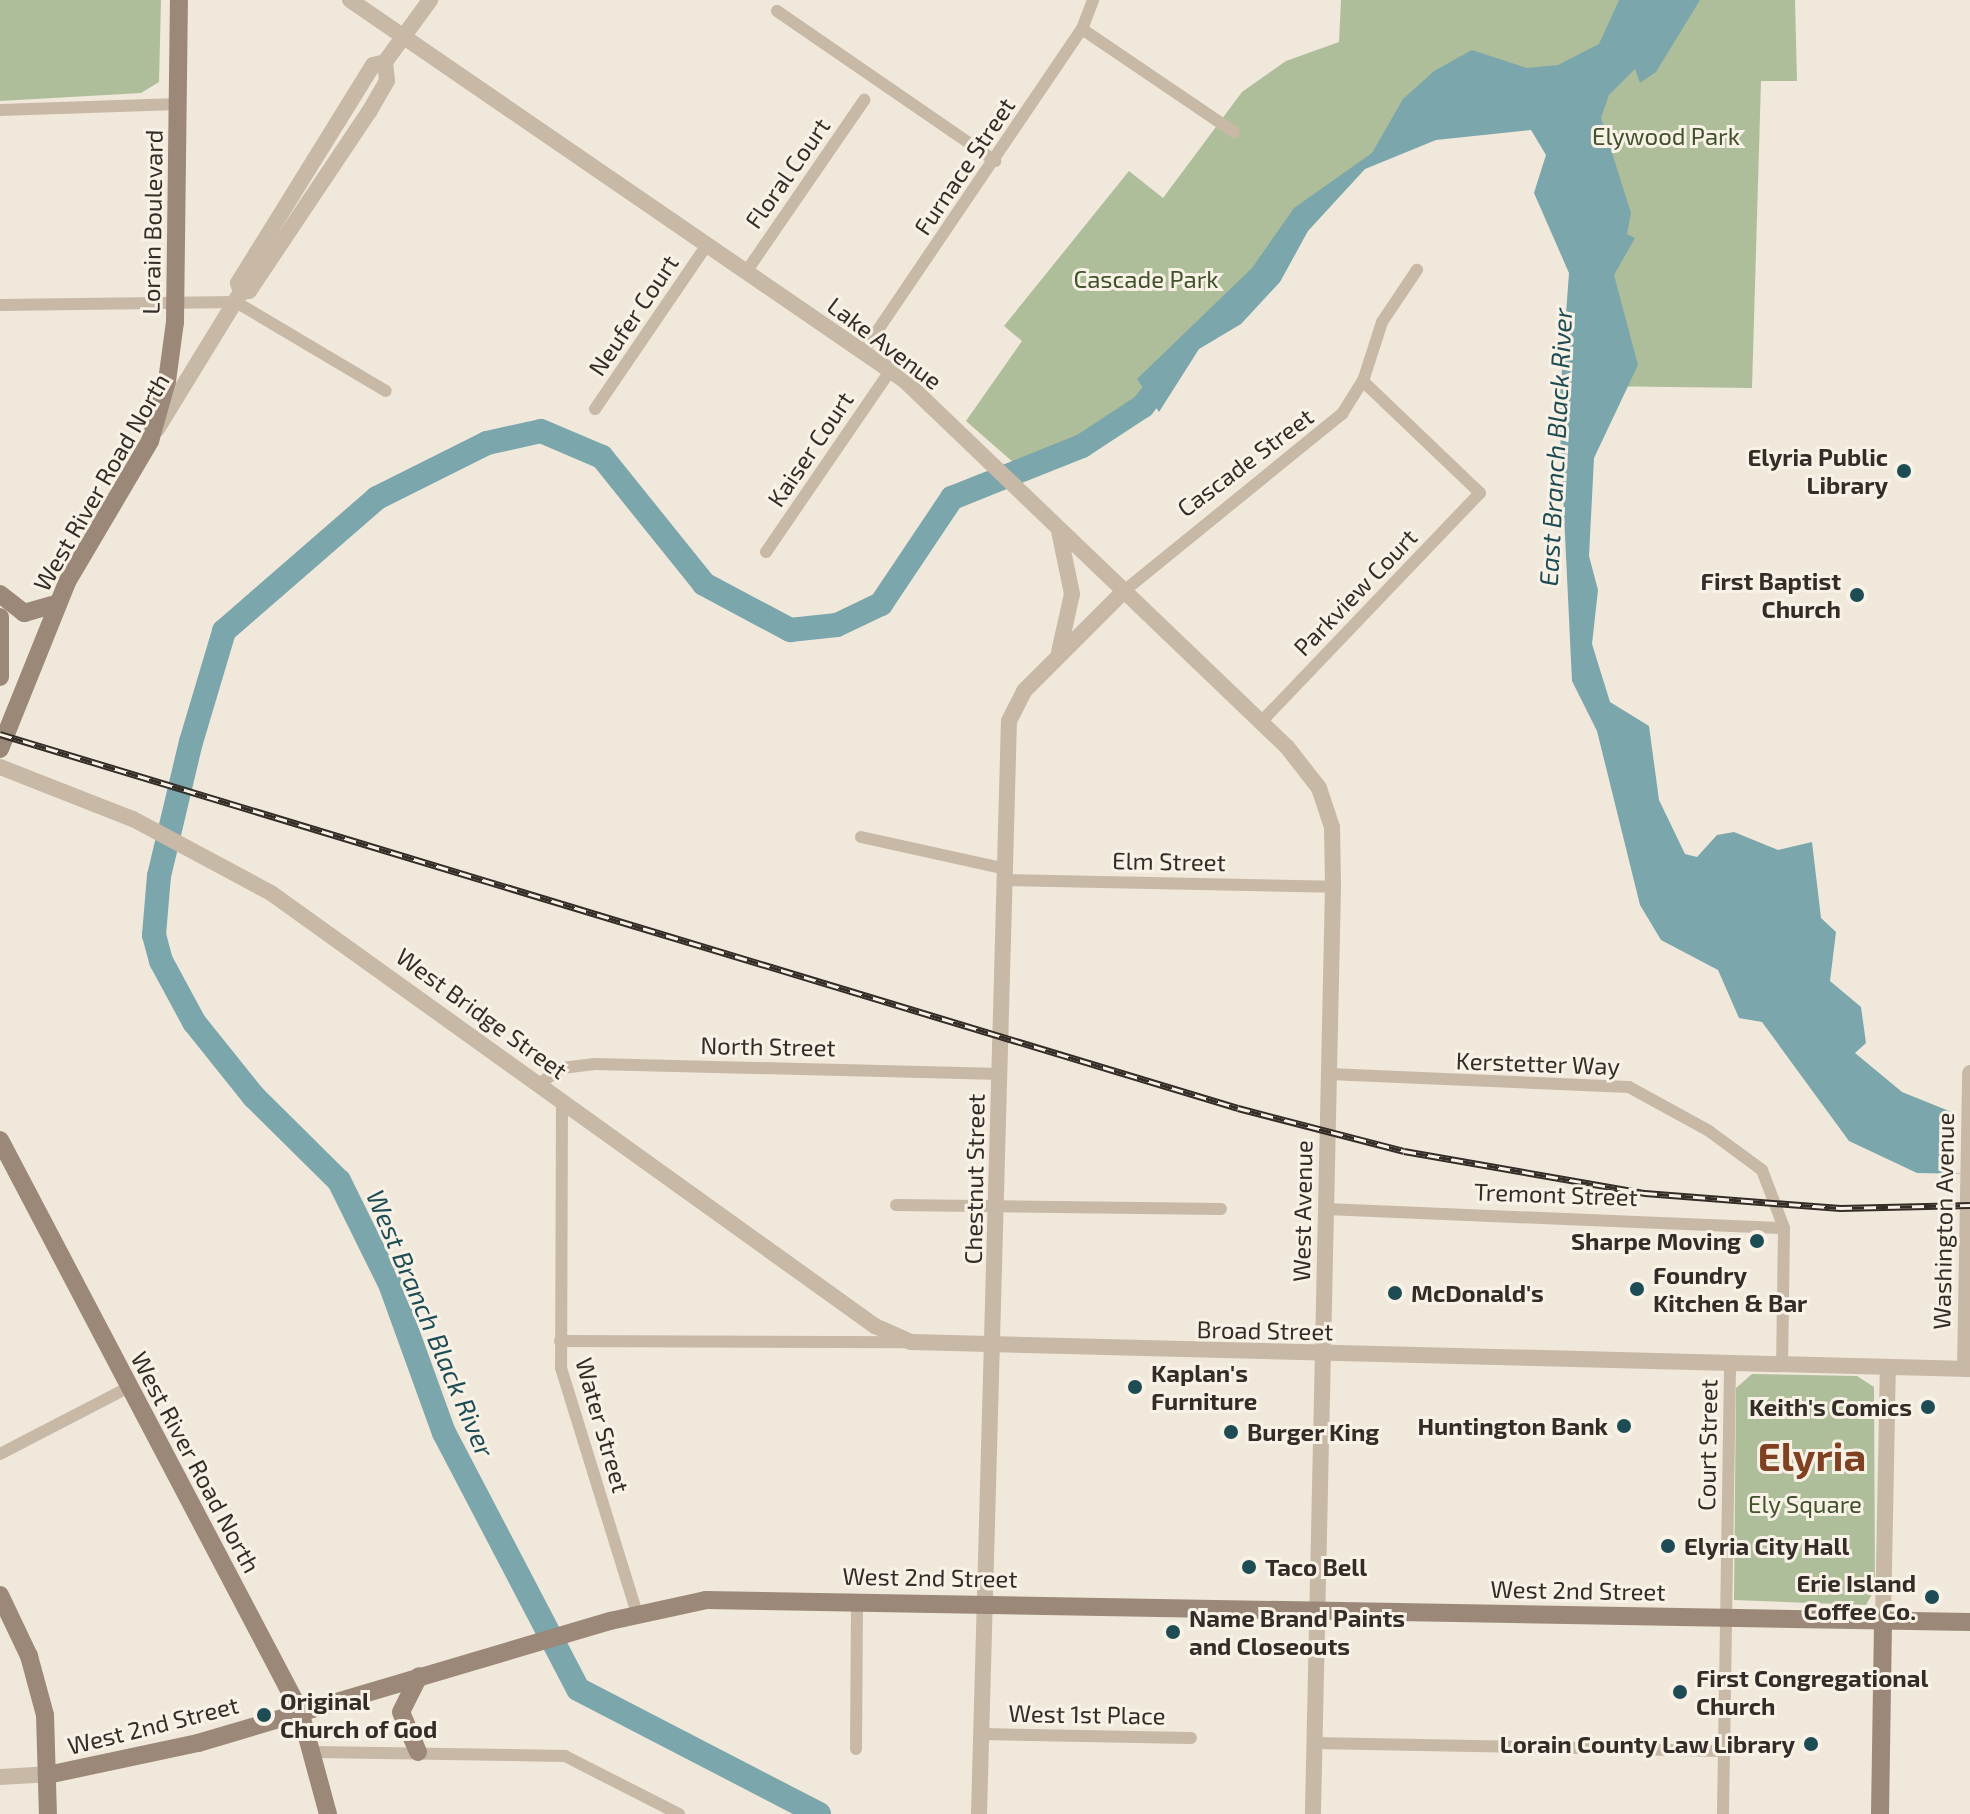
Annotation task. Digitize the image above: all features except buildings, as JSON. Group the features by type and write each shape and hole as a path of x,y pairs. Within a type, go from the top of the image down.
{"main road":[{"name":"Lorain Boulevard","path":"150,441 171,364 176,303 179,0"},
{"name":"West River Road North","path":"0,749 58,603 150,441"},
{"path":"0,594 24,613 58,603"},
{"path":"0,617 0,677"},
{"name":"West River Road North","path":"0,1140 300,1711 314,1752 328,1814"},
{"path":"0,1595 38,1685 52,1774 48,1814"},
{"name":"West 2nd Street","path":"52,1774 154,1755 587,1627 637,1613 706,1600 986,1602 1970,1622"},
{"path":"1880,1814 1883,1620"},
{"path":"418,1752 401,1712 419,1676"}],"street":[{"name":"Lake Avenue","path":"350,0 890,371 1025,494 1261,722 1308,771 1325,802"},
{"name":"West River Road North","path":"150,441 238,297 249,291 355,134 387,81 385,62 430,0"},
{"name":"Furnace Street","path":"863,352 1082,29 1093,0"},
{"path":"777,11 995,161"},
{"path":"1082,29 1234,132"},
{"name":"Floral Court","path":"746,272 864,100"},
{"path":"0,110 178,104"},
{"name":"Neufer Court","path":"595,409 707,245"},
{"name":"Cascade Street","path":"1124,591 1236,495 1307,447 1363,381 1382,322 1417,270"},
{"path":"0,305 176,303 238,297 386,391"},
{"name":"Kaiser Court","path":"766,552 890,371"},
{"name":"Parkview Court","path":"1261,722 1480,493 1363,381"},
{"path":"1057,525 1072,594 1058,657"},
{"name":"Chestnut Street","path":"979,1814 1009,721 1024,691 1124,591"},
{"name":"West Bridge Street","path":"0,767 133,819 216,862 296,910 875,1326 911,1342"},
{"name":"West Avenue","path":"1313,1814 1333,887 1325,802"},
{"name":"Elm Street","path":"861,837 1006,874 1333,887"},
{"name":"North Street","path":"539,1084 562,1068 595,1064 1001,1074"},
{"name":"Washington Avenue","path":"1967,1369 1965,1174 1970,1073"},
{"name":"Kerstetter Way","path":"1329,1074 1638,1090 1756,1164 1784,1228 1782,1366"},
{"name":"Water Street","path":"562,1100 562,1374 637,1613"},
{"path":"896,1205 1221,1209"},
{"name":"Tremont Street","path":"1326,1209 1784,1228"},
{"name":"Broad Street","path":"560,1341 911,1342 994,1348 1967,1369"},
{"name":"Court Street","path":"1723,1814 1730,1365"},
{"path":"1883,1620 1888,1368"},
{"path":"0,1454 129,1387"},
{"path":"856,1749 857,1600"},
{"name":"West 1st Place","path":"983,1734 1191,1738"},
{"path":"1314,1743 1725,1751"},
{"path":"314,1752 565,1756 679,1814"},
{"name":"West 2nd Street","path":"0,1777 52,1774"}],"green space":[{"path":"0,0 161,0 159,82 141,93 0,101"},
{"path":"1341,0 1795,0 1797,81 1761,81 1752,388 1588,386 1567,101 1424,116 1303,219 1143,406 1082,446 1022,470 966,421 1022,341 1004,326 1129,171 1163,198 1242,92 1286,61 1339,42"},
{"name":"Ely Square","path":"1752,1374 1857,1376 1874,1387 1875,1589 1866,1605 1734,1600 1736,1388"}],"water":[{"path":"1619,0 1700,0 1656,72 1640,83 1635,69 1609,95 1601,118 1631,213 1627,234 1635,238 1614,275 1638,365 1594,458 1589,556 1598,590 1592,644 1610,702 1649,726 1659,800 1685,854 1697,857 1717,835 1734,832 1778,850 1812,842 1821,918 1836,932 1830,981 1861,1007 1866,1043 1855,1053 1902,1092 1954,1113 1970,1174 1917,1173 1849,1141 1762,1022 1739,1018 1718,970 1661,940 1640,905 1597,731 1572,681 1559,410 1569,273 1534,193 1546,155 1531,130 1436,140 1365,169 1308,231 1280,282 1241,324 1199,349 1159,412 1137,379 1252,268 1294,208 1372,153 1403,99 1434,71 1472,50 1527,68 1558,65 1599,44"}],"pier":[{"path":"1953,1108 1970,1110 1970,1174 1950,1173"}],"waterway":[{"name":"West Branch Black River","path":"819,1814 578,1689 444,1433 390,1284 339,1181 254,1097 194,1022 161,961 154,935 159,876 191,742 224,631 377,498 487,443 541,431 602,457 704,584 790,630 837,625 881,604 952,498 1082,446 1143,406 1169,373"}],"railway":[{"path":"0,734 1238,1108 1404,1151 1645,1193 1840,1208 1970,1205"}],"place":[{"name":"Elyria Public Library","path":"1904,471"},
{"name":"First Baptist Church","path":"1857,595"},
{"name":"Sharpe Moving","path":"1757,1241"},
{"name":"Foundry Kitchen & Bar","path":"1637,1289"},
{"name":"McDonald's","path":"1395,1293"},
{"name":"Kaplan's Furniture","path":"1135,1387"},
{"name":"Keith's Comics","path":"1928,1407"},
{"name":"Huntington Bank","path":"1624,1426"},
{"name":"Burger King","path":"1231,1432"},
{"name":"Elyria City Hall","path":"1668,1546"},
{"name":"Taco Bell","path":"1249,1567"},
{"name":"Erie Island Coffee Co.","path":"1932,1597"},
{"name":"Name Brand Paints and Closeouts","path":"1173,1632"},
{"name":"First Congregational Church","path":"1680,1692"},
{"name":"Original Church of God","path":"264,1715"},
{"name":"Lorain County Law Library","path":"1811,1744"}],"district":[{"name":"Elyria","path":"1812,1455"}],"park label":[{"name":"Elywood Park","path":"1666,136"},
{"name":"Cascade Park","path":"1146,279"}],"water label":[{"name":"East Branch Black River","path":"1555,447"}]}
